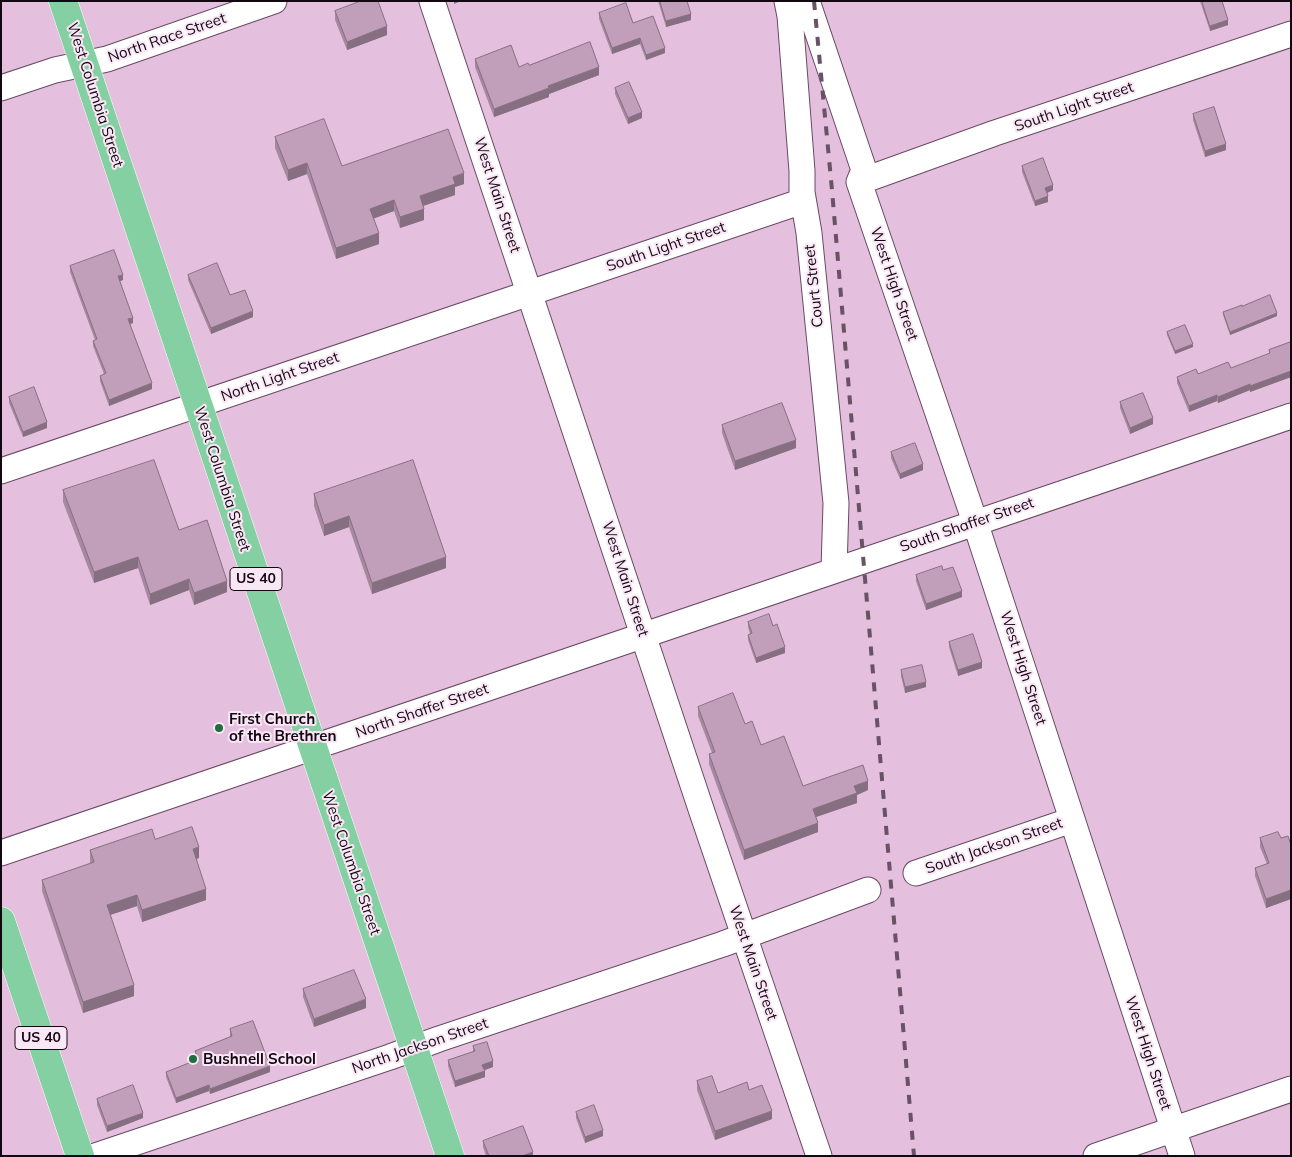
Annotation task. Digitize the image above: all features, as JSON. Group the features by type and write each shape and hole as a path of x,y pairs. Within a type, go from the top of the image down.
{"main road":[{"name":"West Columbia Street","path":"63,1 450,1156"},
{"name":"US 40","path":"1,921 80,1156"}],"street":[{"name":"North Race Street","path":"1,88 55,70 107,59 274,1"},
{"name":"West Main Street","path":"432,1 744,937 819,1156"},
{"name":"West High Street","path":"789,1 848,177 859,182"},
{"name":"Court Street","path":"789,1 804,201 809,233 836,503 834,570"},
{"name":"West High Street","path":"807,1 864,170 859,182 975,522 1182,1156"},
{"name":"South Light Street","path":"859,182 1291,34"},
{"name":"South Light Street","path":"529,293 804,201"},
{"name":"North Light Street","path":"1,471 529,293"},
{"name":"South Shaffer Street","path":"643,635 1291,416"},
{"name":"North Shaffer Street","path":"1,853 643,635"},
{"name":"South Jackson Street","path":"916,873 1072,820"},
{"path":"744,937 868,890"},
{"name":"North Jackson Street","path":"95,1156 744,937"},
{"path":"1096,1156 1291,1089"}],"building":[{"path":"361,1 378,1 387,26 347,42 335,11"},
{"path":"660,1 687,1 691,14 666,21"},
{"path":"1202,1 1222,1 1228,20 1210,26"},
{"path":"626,3 633,23 653,16 665,48 646,55 640,38 612,48 599,13"},
{"path":"590,42 599,67 494,109 475,59 511,45 519,67"},
{"path":"629,82 642,112 628,118 615,88"},
{"path":"1214,107 1226,144 1205,151 1193,114"},
{"path":"324,119 342,166 448,129 464,173 453,177 455,184 420,196 424,209 400,217 394,200 370,209 379,233 336,248 307,163 288,170 275,137"},
{"path":"1043,158 1053,185 1045,188 1048,196 1035,201 1022,166"},
{"path":"114,250 123,275 118,276 133,318 128,319 152,383 109,400 100,376 106,373 93,341 97,339 70,266"},
{"path":"217,263 230,295 245,290 253,311 211,328 188,275"},
{"path":"1270,295 1277,313 1230,332 1223,312"},
{"path":"1185,325 1193,344 1175,351 1167,332"},
{"path":"1291,342 1291,371 1189,406 1177,377 1196,369 1198,374 1228,362 1231,368 1270,353 1269,350"},
{"path":"34,387 47,422 23,432 9,397"},
{"path":"1143,393 1153,418 1130,428 1120,402"},
{"path":"782,403 796,440 735,461 722,425"},
{"path":"915,443 923,464 900,474 891,452"},
{"path":"154,460 179,530 207,520 227,581 194,593 189,579 150,594 138,557 94,572 63,490"},
{"path":"413,460 446,557 372,583 349,516 324,525 314,494"},
{"path":"942,566 943,570 953,567 962,591 926,604 916,575"},
{"path":"769,614 773,626 777,624 785,647 756,658 748,635 752,633 748,622"},
{"path":"973,634 982,662 958,670 949,642"},
{"path":"922,665 926,682 905,687 901,670"},
{"path":"733,693 745,724 752,721 761,745 784,736 803,786 863,765 868,781 854,786 857,793 813,809 818,823 744,850 709,754 715,752 698,707"},
{"path":"192,827 199,847 193,849 206,889 142,910 137,895 107,905 134,985 83,1002 42,880 94,862 90,850 152,829 155,839"},
{"path":"1278,832 1281,838 1288,836 1291,845 1291,890 1266,899 1255,868 1269,863 1260,838"},
{"path":"354,970 366,999 314,1019 303,989"},
{"path":"253,1021 270,1066 210,1089 209,1085 176,1098 166,1072 199,1059 195,1051 232,1036 230,1029"},
{"path":"487,1042 493,1061 482,1065 485,1071 455,1081 448,1060 475,1051 473,1046"},
{"path":"712,1076 718,1093 747,1082 749,1090 762,1085 772,1111 715,1131 697,1081"},
{"path":"133,1085 143,1113 107,1126 97,1099"},
{"path":"594,1105 603,1130 585,1137 576,1112"},
{"path":"523,1126 533,1152 522,1156 489,1156 483,1141"}],"railway":[{"path":"814,1 832,190 914,1156"}],"place":[{"name":"First Church of the Brethren","path":"219,728"},
{"name":"Bushnell School","path":"193,1059"}]}
